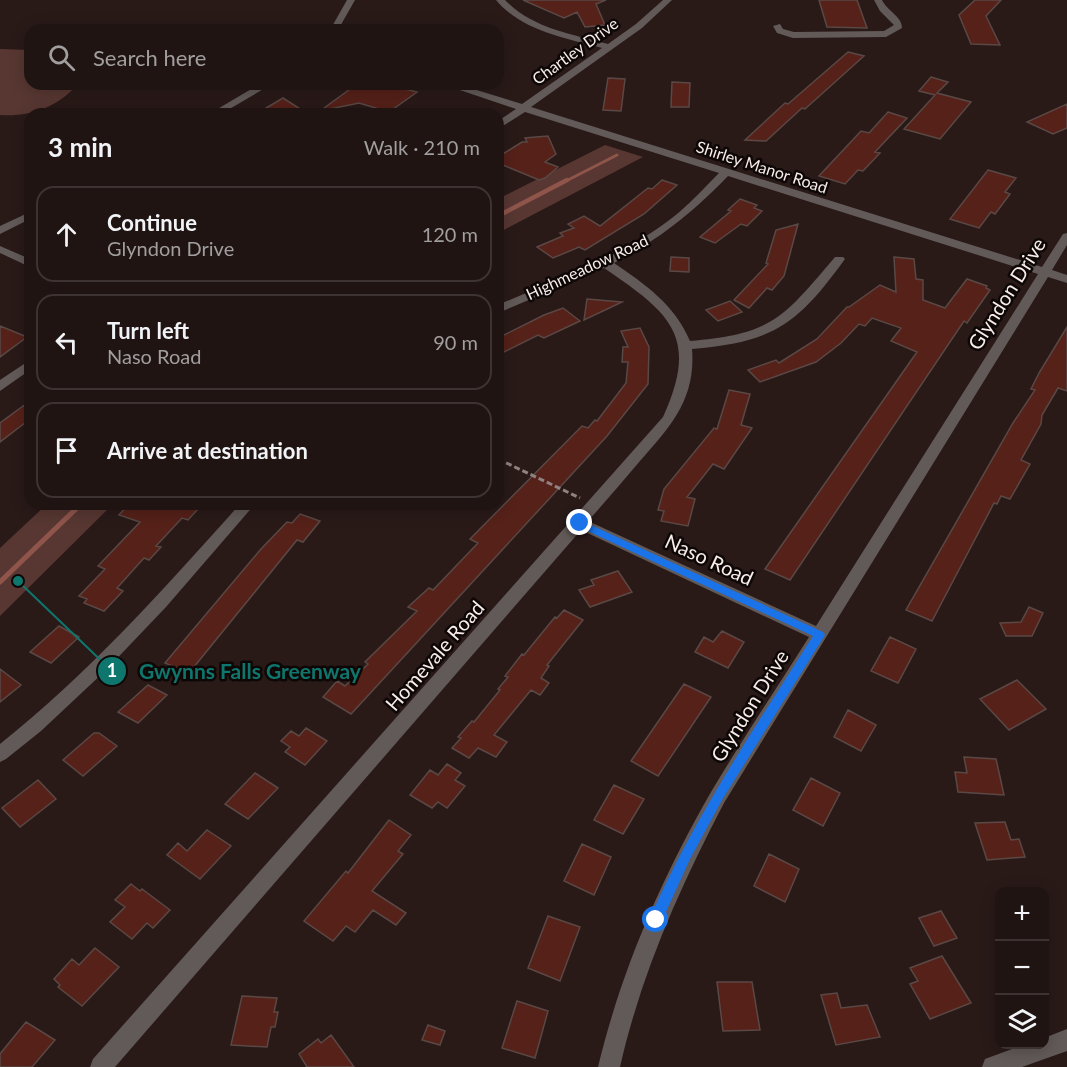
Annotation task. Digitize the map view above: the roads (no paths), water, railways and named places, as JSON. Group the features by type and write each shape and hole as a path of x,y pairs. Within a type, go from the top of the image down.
{"street":[{"path":"337,24 351,0"},
{"path":"500,0 511,11 535,24 609,47"},
{"name":"Chartley Drive","path":"504,122 639,26 668,0"},
{"path":"777,26 780,31 793,35 893,32 899,26 898,22 881,9 878,0"},
{"path":"225,108 256,90"},
{"name":"Shirley Manor Road","path":"466,90 1067,279"},
{"name":"Highmeadow Road","path":"504,306 604,262 669,225 726,172"},
{"path":"0,231 24,218"},
{"name":"Glyndon Drive","path":"613,1066 634,980 656,920 686,855 718,797 1067,236"},
{"path":"0,249 24,260"},
{"path":"604,262 657,300 680,329 687,345 725,343 771,331 796,311 839,259"},
{"name":"Homevale Road","path":"109,1064 669,419 684,387 687,345"},
{"path":"0,387 24,369"},
{"path":"0,754 52,712 129,638 243,510"},
{"name":"Naso Road","path":"580,523 819,635"},
{"path":"993,1067 1067,1040"}],"waterway":[{"path":"564,182 617,155"},
{"path":"504,213 567,180"},
{"path":"0,582 75,510"}],"place":[{"name":"Gwynns Falls Greenway","path":"18,581"}]}
